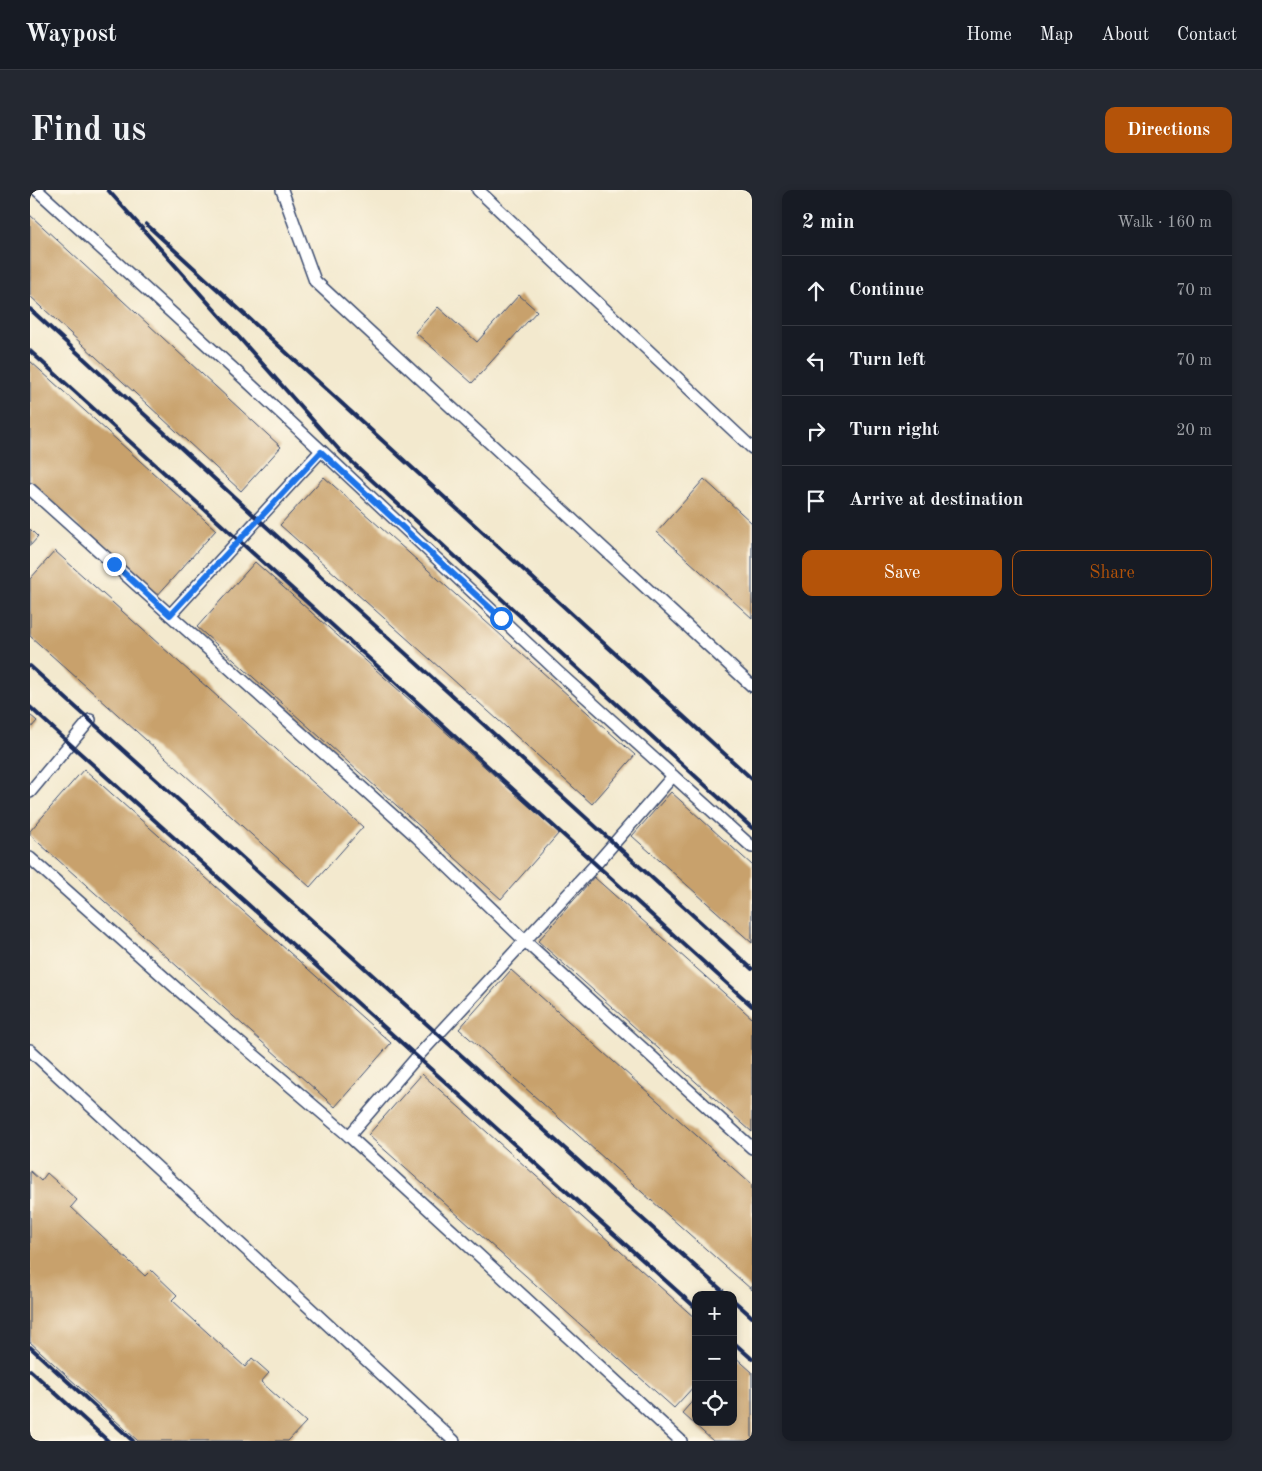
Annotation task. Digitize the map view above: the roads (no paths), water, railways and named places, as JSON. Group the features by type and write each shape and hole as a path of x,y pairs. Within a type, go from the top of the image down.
{"lane":[{"path":"36,190 250,384 321,452 752,847"},
{"path":"282,190 315,281 752,686"},
{"path":"478,190 752,448"},
{"path":"170,615 321,452"},
{"path":"30,489 417,837 525,941 752,1148"},
{"path":"30,792 90,720"},
{"path":"349,1136 417,1057 596,864 673,776"},
{"path":"30,858 184,995 349,1136 681,1441"},
{"path":"30,1050 454,1441"}],"railway":[{"path":"108,190 341,452 752,828"},
{"path":"146,224 752,779"},
{"path":"30,309 752,969"},
{"path":"30,351 752,1006"},
{"path":"30,666 723,1291"},
{"path":"30,707 692,1304"},
{"path":"737,1304 752,1317"},
{"path":"737,1346 752,1359"},
{"path":"30,1347 133,1441"},
{"path":"30,1370 108,1441"}]}
